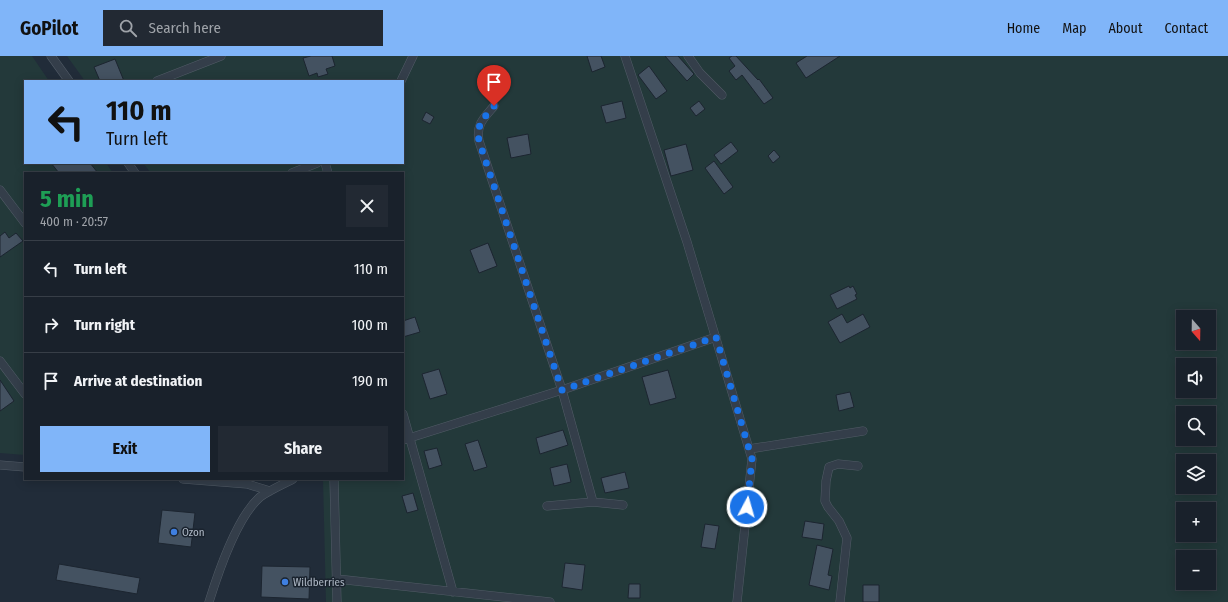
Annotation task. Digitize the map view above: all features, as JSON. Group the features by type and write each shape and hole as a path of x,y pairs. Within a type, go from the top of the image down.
{"street":[{"path":"51,56 68,80"},
{"path":"161,80 221,56"},
{"path":"401,80 413,56"},
{"path":"625,56 685,235 752,459 737,602"},
{"path":"688,56 700,73 722,95"},
{"path":"494,106 480,124 477,133 562,390 593,502"},
{"path":"294,172 314,164"},
{"path":"0,190 24,222"},
{"path":"406,438 562,390 716,337"},
{"path":"0,360 24,393"},
{"path":"404,422 406,438 453,592"},
{"path":"749,449 863,431"},
{"path":"840,602 847,538 839,521 828,507 825,500 826,481 829,467 838,464 858,466"},
{"path":"0,465 24,466"},
{"path":"197,480 247,484 270,491"},
{"path":"209,602 224,560 248,509 261,497 291,480"},
{"path":"334,480 337,602"},
{"path":"547,506 593,502 623,505"},
{"path":"337,580 550,602"}],"green space":[{"path":"0,56 32,56 48,80 24,80 24,164 107,164 112,172 24,172 24,455 0,453"},
{"path":"67,56 1228,56 1228,602 326,602 323,480 404,480 404,172 150,172 144,164 404,164 404,80 84,80"}],"building":[{"path":"311,56 332,56 335,66 326,69 328,74 318,77 317,73 309,76 303,58"},
{"path":"587,56 601,56 605,67 592,72"},
{"path":"665,56 678,56 694,74 687,81"},
{"path":"736,56 758,80 759,79 773,98 764,104 742,75 736,80 729,71 735,66 729,58"},
{"path":"807,56 840,56 806,78 796,63"},
{"path":"115,59 124,80 100,80 94,67"},
{"path":"649,66 667,91 656,99 638,75"},
{"path":"622,101 626,118 606,123 601,106"},
{"path":"699,101 705,109 696,116 690,108"},
{"path":"426,112 434,117 430,124 422,120"},
{"path":"528,134 531,154 511,158 507,138"},
{"path":"731,142 738,151 721,164 714,155"},
{"path":"686,144 693,170 671,176 664,150"},
{"path":"774,150 780,157 773,163 768,156"},
{"path":"714,161 733,187 724,194 705,168"},
{"path":"52,164 91,164 97,172 58,172"},
{"path":"5,232 9,238 16,233 23,241 0,257 0,236"},
{"path":"488,243 497,266 479,273 470,250"},
{"path":"849,286 850,288 853,286 857,294 855,295 857,299 837,309 830,295"},
{"path":"842,314 847,323 863,314 870,327 840,343 828,322"},
{"path":"415,317 420,332 404,337 404,321"},
{"path":"439,369 447,394 430,399 422,374"},
{"path":"668,370 676,398 650,405 642,377"},
{"path":"0,380 14,401 0,411"},
{"path":"850,392 854,407 839,411 836,395"},
{"path":"563,430 568,445 540,454 536,438"},
{"path":"478,440 487,467 474,471 465,444"},
{"path":"437,448 442,465 429,469 424,451"},
{"path":"567,464 571,482 554,486 550,468"},
{"path":"625,472 629,488 605,493 601,478"},
{"path":"413,493 418,510 407,513 402,496"},
{"path":"162,510 195,513 191,547 158,543"},
{"path":"805,521 824,524 822,540 802,537"},
{"path":"705,524 719,526 715,549 701,547"},
{"path":"817,545 833,549 828,575 832,576 829,590 809,585"},
{"path":"565,563 585,565 582,590 562,587"},
{"path":"59,564 140,578 137,594 56,580"},
{"name":"Wildberries","path":"262,566 310,567 309,599 261,597"},
{"path":"629,584 640,584 640,598 628,598"},
{"path":"863,585 879,585 879,602 863,602"}],"place":[{"name":"Ozon","path":"174,532"},
{"name":"Wildberries","path":"285,582"}],"route":[{"path":"494,106 480,124 477,133 562,390 716,337 752,459 747,507"}]}
